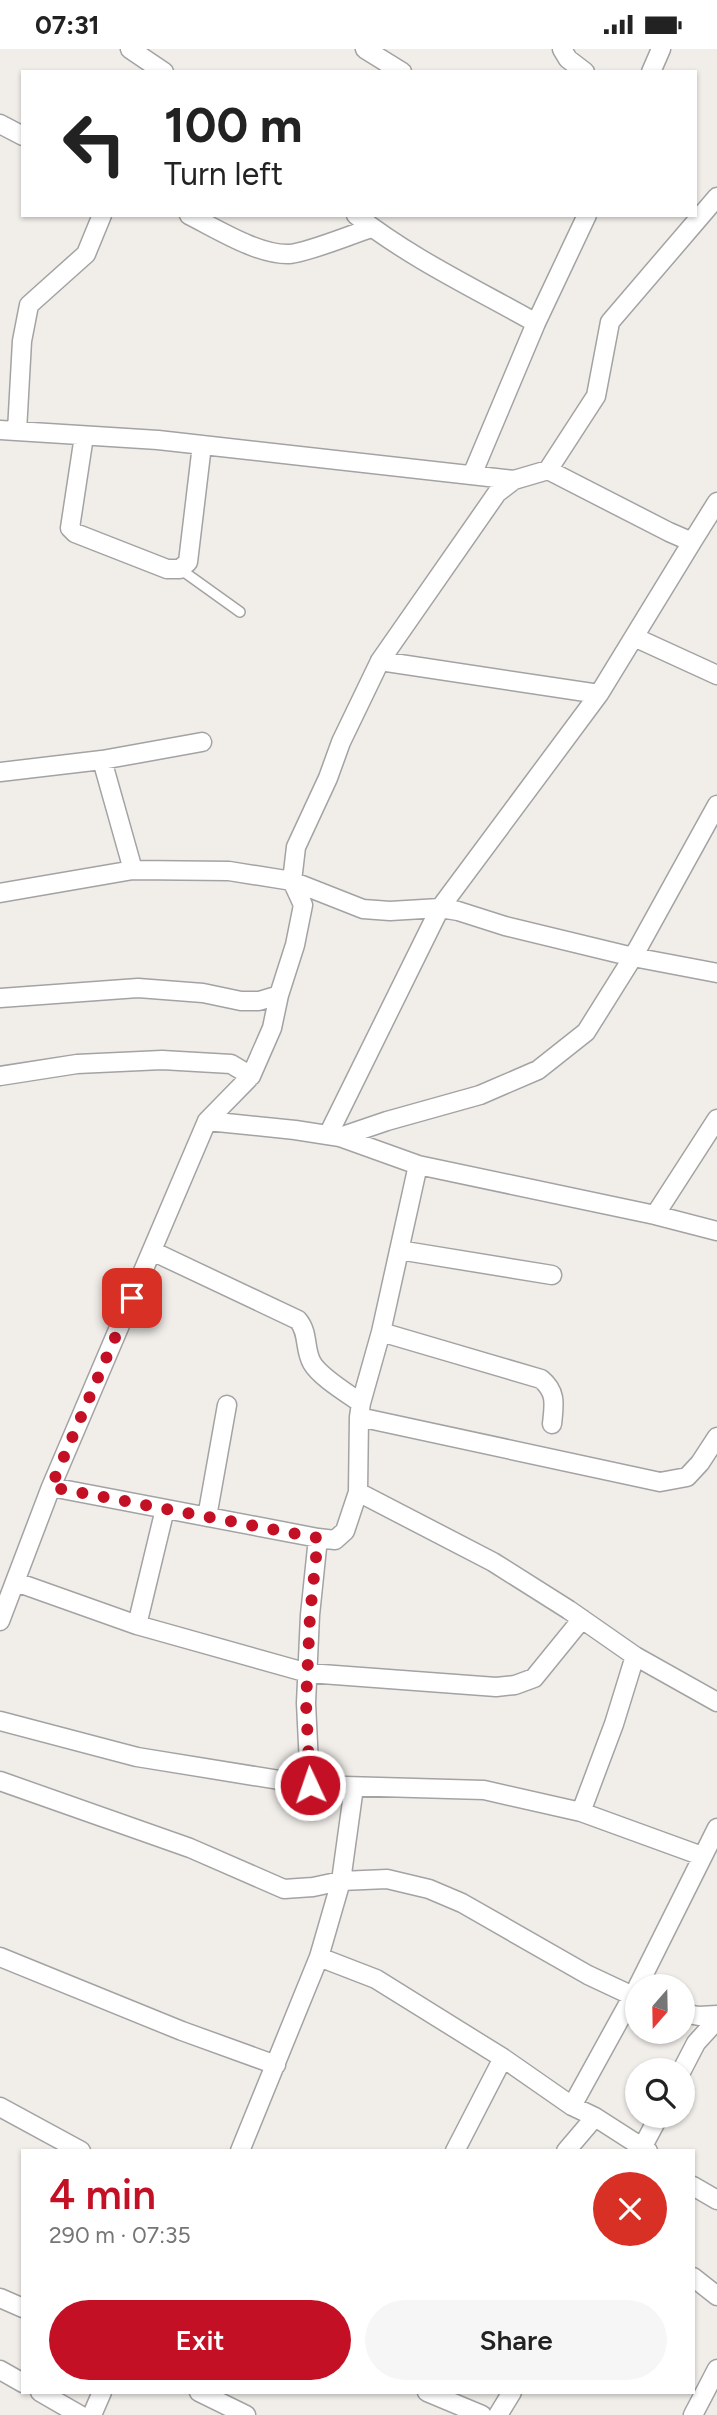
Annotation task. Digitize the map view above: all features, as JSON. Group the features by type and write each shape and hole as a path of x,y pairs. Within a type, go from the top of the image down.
{"street":[{"path":"130,49 161,70"},
{"path":"365,49 399,70"},
{"path":"562,49 568,59 582,70"},
{"path":"652,70 661,49"},
{"path":"0,124 21,135"},
{"path":"0,1621 51,1487 207,1121 251,1076 272,1028 303,905 292,881 296,847 328,778 341,742 380,661 497,493 514,480 548,470 596,396 610,321 717,197"},
{"path":"101,217 86,254 29,305 8,431 202,445 514,480"},
{"path":"193,217 272,253 291,254 372,228"},
{"path":"358,217 450,275 537,323"},
{"path":"472,475 586,217"},
{"path":"84,436 70,528 75,533 167,569 180,569 188,562 202,445"},
{"path":"548,470 692,541"},
{"path":"334,1136 440,908 599,694 717,502"},
{"path":"634,637 717,675"},
{"path":"380,661 599,694"},
{"path":"0,772 102,760 202,742"},
{"path":"102,760 133,870"},
{"path":"334,1136 480,1095 538,1070 586,1032 633,957 717,805"},
{"path":"0,893 133,870 229,871 292,881 363,909 390,911 440,908 458,911 505,926 633,957 717,973"},
{"path":"0,998 138,988 203,993 259,1002 279,995"},
{"path":"0,1076 77,1064 162,1060 231,1064 251,1076"},
{"path":"655,1215 717,1119"},
{"path":"207,1121 334,1136 418,1165 655,1215 717,1231"},
{"path":"51,1487 318,1538 335,1540 342,1535 358,1492 360,1410 381,1332 418,1165"},
{"path":"152,1251 298,1320 303,1326 310,1362 360,1410 660,1482 687,1477 717,1437"},
{"path":"399,1251 552,1275"},
{"path":"381,1332 541,1379 550,1386 555,1395 552,1424"},
{"path":"207,1517 227,1405"},
{"path":"358,1492 493,1562 635,1656 717,1702"},
{"path":"137,1625 165,1509"},
{"path":"310,1785 306,1703 310,1615 318,1538"},
{"path":"16,1582 137,1625 308,1673 496,1687 515,1685 534,1678 582,1619"},
{"path":"581,1812 614,1724 635,1656"},
{"path":"0,1721 137,1758 310,1785 484,1790 581,1812 702,1856"},
{"path":"0,1781 190,1848 284,1889 341,1881 387,1879 429,1889 463,1903 588,1975 625,1988"},
{"path":"241,2149 319,1957 341,1881 354,1787"},
{"path":"645,1974 717,1828"},
{"path":"0,1957 182,2031 276,2065"},
{"path":"319,1957 376,1979 503,2058 572,2106 595,2117 645,2149 654,2128"},
{"path":"572,2106 625,2012"},
{"path":"695,2015 717,2015"},
{"path":"688,2058 696,2043 717,2020"},
{"path":"456,2149 503,2058"},
{"path":"0,2108 77,2149"},
{"path":"568,2149 595,2117"},
{"path":"695,2187 717,2200"},
{"path":"695,2279 717,2296"},
{"path":"0,2298 21,2307"},
{"path":"693,2415 717,2369"},
{"path":"0,2370 21,2382"},
{"path":"43,2394 80,2415"},
{"path":"92,2415 101,2394"},
{"path":"203,2394 246,2415"},
{"path":"432,2394 482,2415"},
{"path":"498,2415 511,2394"}],"lane":[{"path":"180,569 240,612"}],"route":[{"path":"132,1298 51,1487 318,1538 310,1615 306,1703 310,1785"}]}
